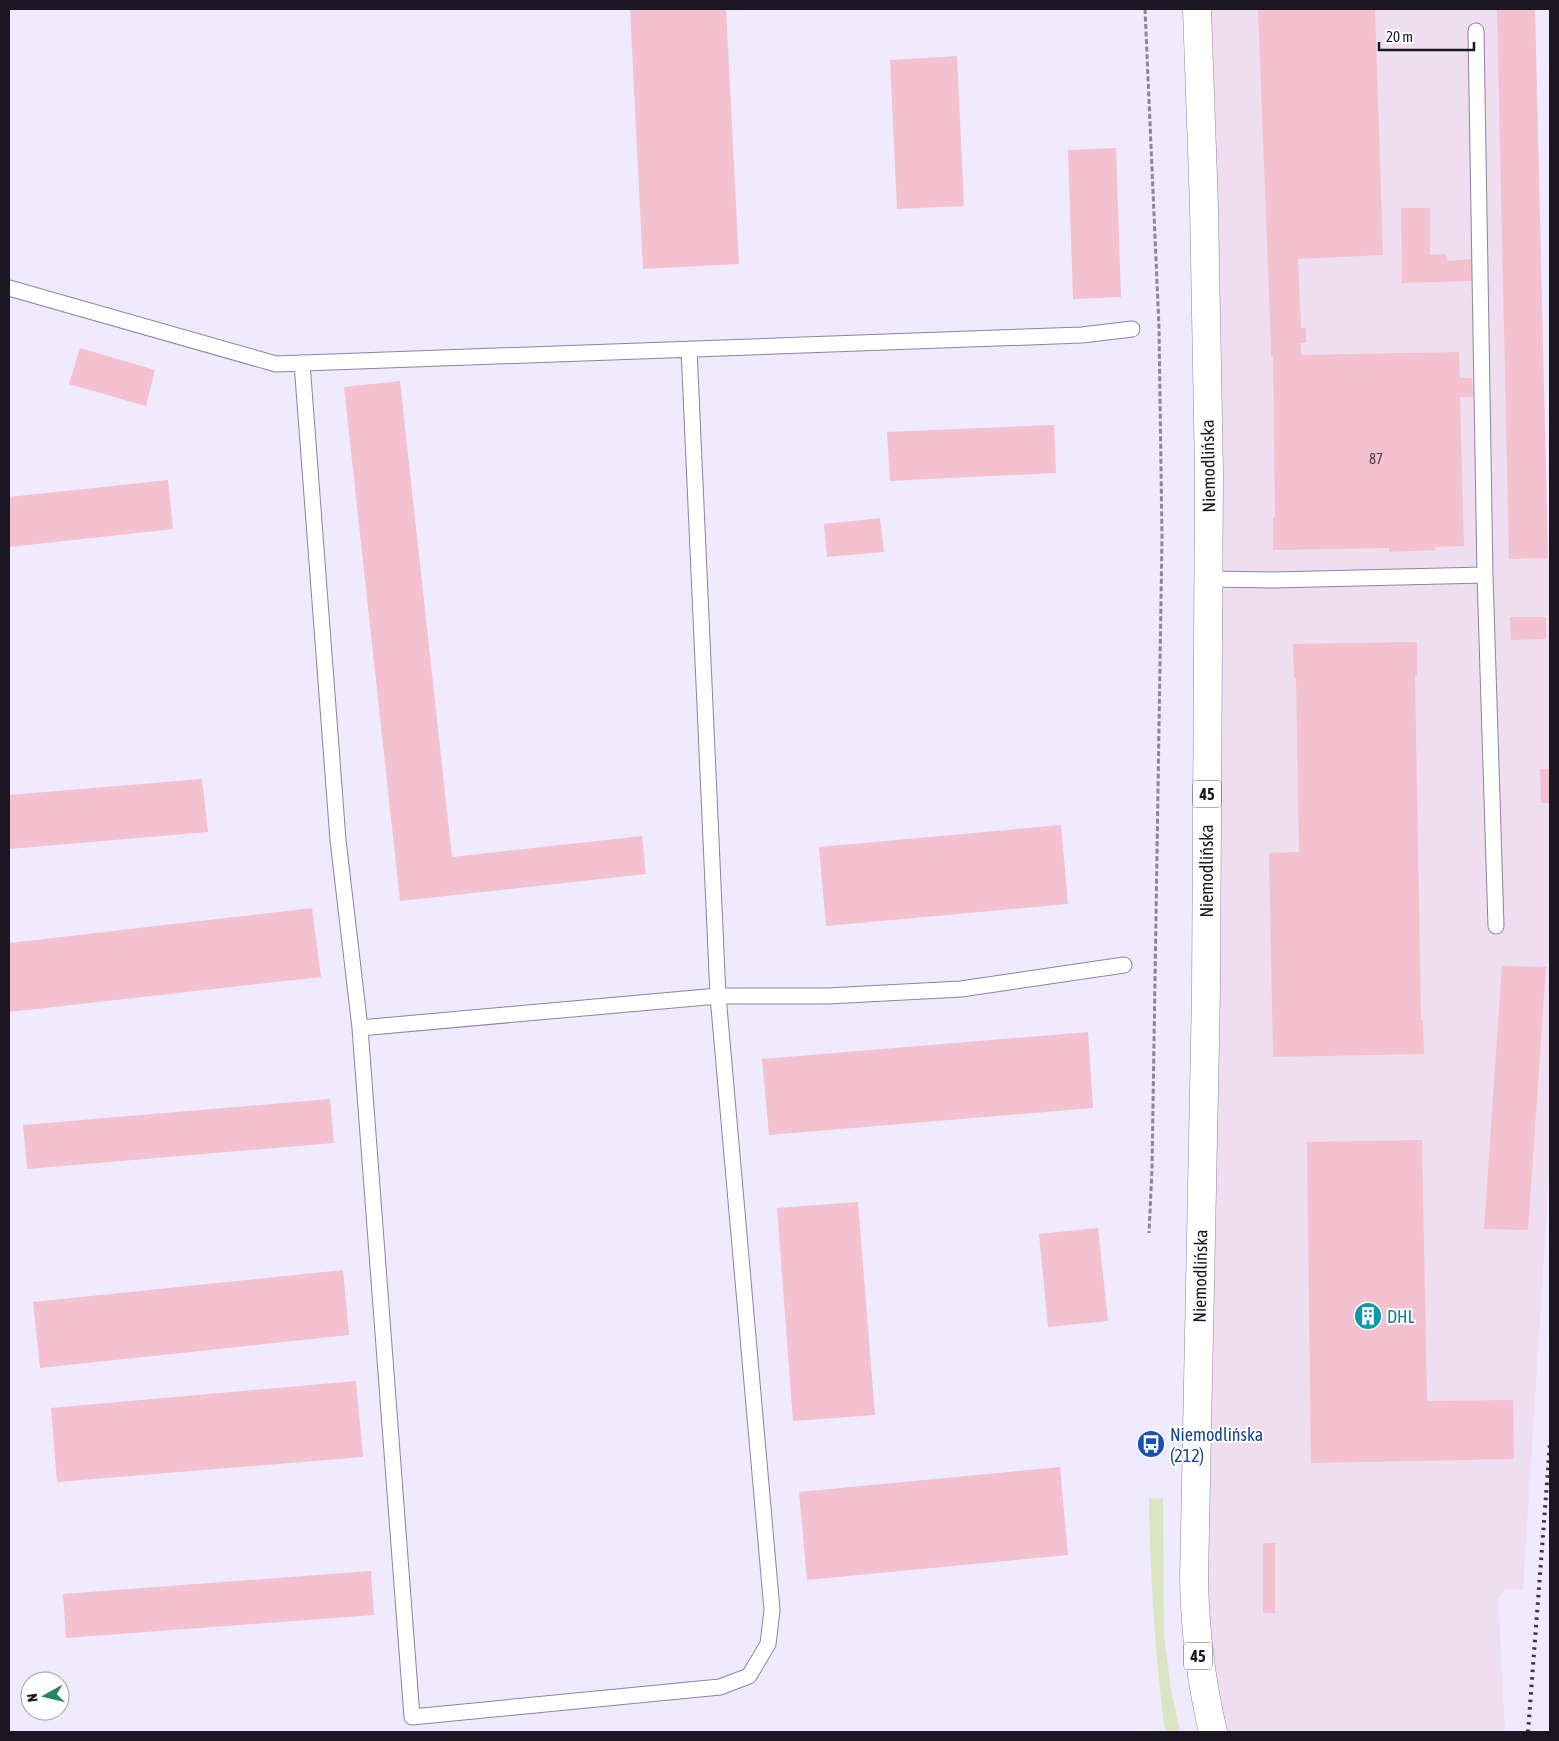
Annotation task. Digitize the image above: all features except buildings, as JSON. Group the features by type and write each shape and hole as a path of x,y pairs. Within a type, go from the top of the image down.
{"main road":[{"name":"Niemodlińska","path":"1197,9 1204,206 1209,579 1206,993 1194,1579 1197,1647 1202,1687 1213,1732"}],"lane":[{"path":"1476,31 1484,575 1496,926"},
{"path":"9,288 276,364 1082,336 1132,329"},
{"path":"302,363 338,840 360,1028 412,1716 720,1687 749,1676 768,1644 772,1610 718,996 689,349"},
{"path":"1209,579 1273,580 1484,575"},
{"path":"360,1028 718,996 828,996 961,989 1124,965"}],"path":[{"path":"1145,9 1159,328 1162,537 1152,1169 1149,1233"}],"shaded area":[{"path":"1197,9 1535,9 1548,558 1550,558 1550,1160 1523,1590 1506,1589 1498,1599 1505,1732 1213,1732 1203,1687"}],"green space":[{"path":"1149,1498 1163,1499 1164,1636 1171,1690 1180,1732 1165,1732 1158,1674"}],"railway":[{"path":"1528,1732 1550,1443"}],"place":[{"name":"DHL","path":"1368,1316"},
{"name":"Niemodlińska (212)","path":"1151,1444"}]}
